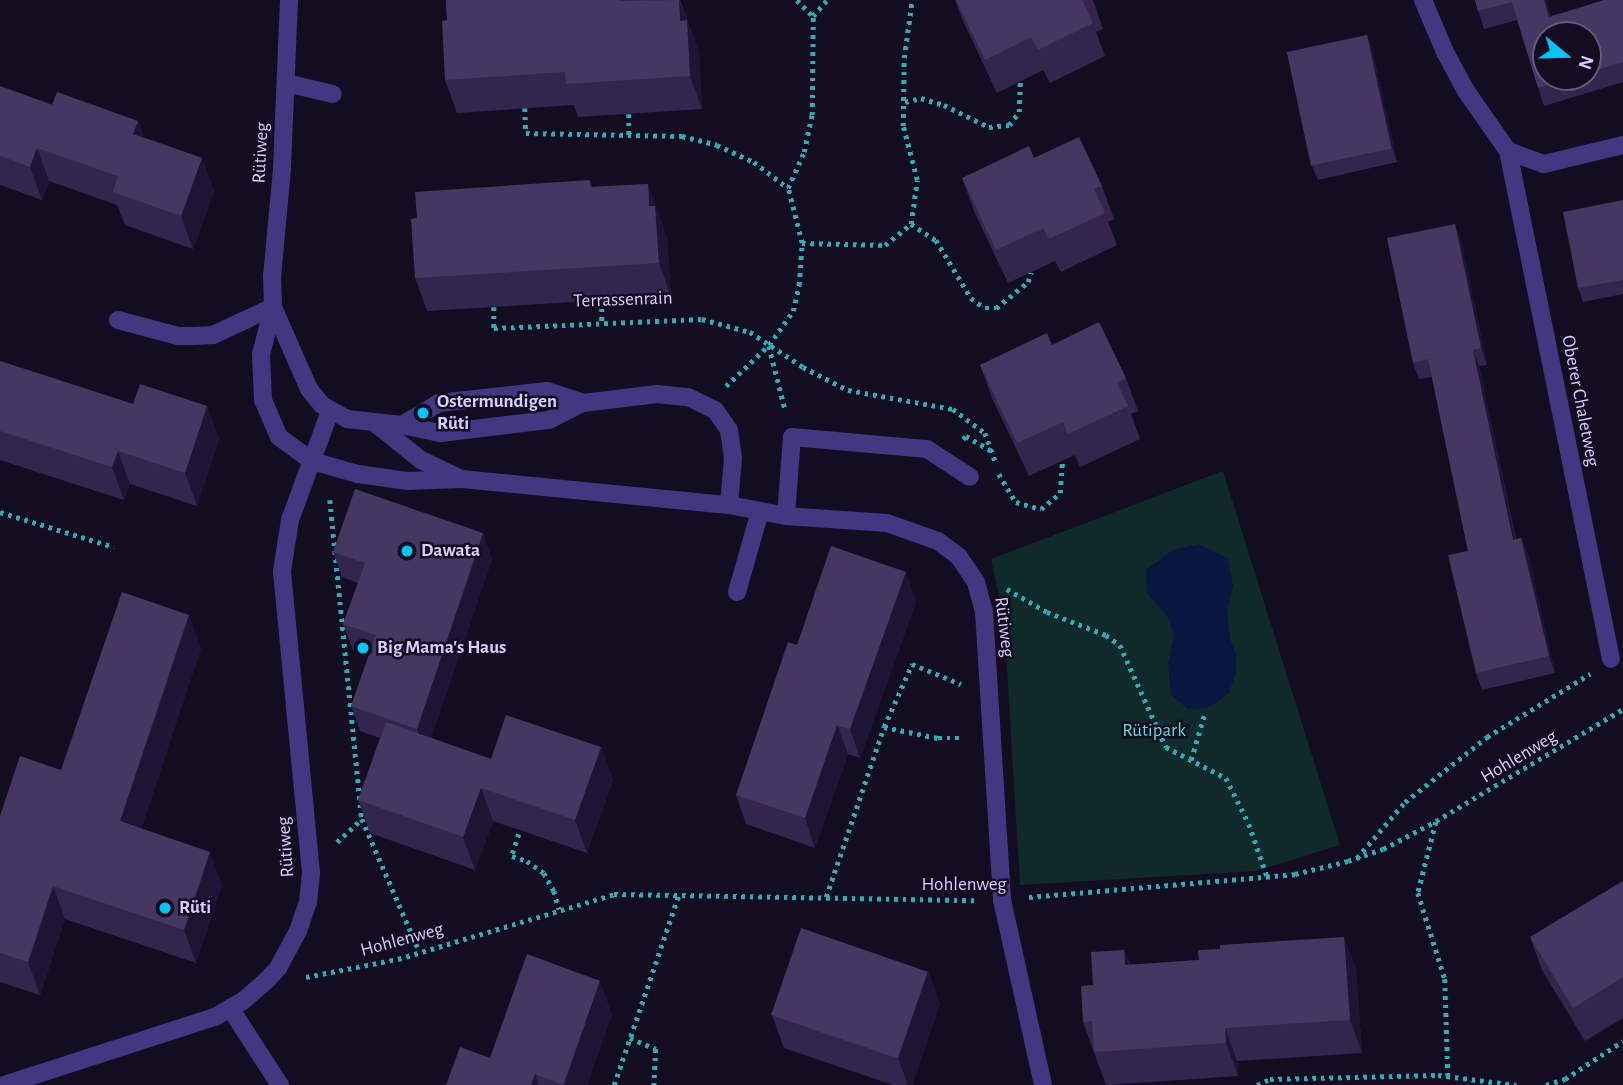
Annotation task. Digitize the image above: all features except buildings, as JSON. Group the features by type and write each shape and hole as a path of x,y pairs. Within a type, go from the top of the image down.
{"street":[{"name":"Rütiweg","path":"289,0 286,83 272,275 273,307 261,354 262,400 279,437 312,461 358,474 407,481 462,479 729,505 786,516 887,523 914,530 939,541 959,557 971,575 984,612 1002,900 1043,1085"},
{"name":"Oberer Chaletweg","path":"1423,0 1461,81 1508,151 1611,659"},
{"path":"286,83 333,94"},
{"path":"1508,151 1544,164 1623,145"},
{"name":"Rütiweg","path":"273,307 309,389 330,411 347,419 376,424 416,457 462,479"},
{"path":"118,320 178,336 195,336 213,334 273,307"},
{"path":"402,425 439,403 547,391 583,403"},
{"path":"376,424 402,425 442,433 549,420 583,403 674,394 709,406 721,417 731,439 729,505"},
{"name":"Rütiweg","path":"2,1084 198,1025 230,1009 253,993 278,968 303,917 311,873 282,571 290,520 330,411"},
{"path":"786,516 792,436 927,449 970,477"},
{"path":"737,592 760,511"},
{"path":"230,1009 280,1085"}],"path":[{"path":"797,0 813,16"},
{"path":"735,375 769,345 793,311 799,285 802,243 788,188 804,152 812,115 813,16 827,0"},
{"path":"802,243 885,245 911,224 917,180 903,126 904,58 912,0"},
{"path":"905,102 921,98 944,105 989,128 1009,125 1019,112 1020,82"},
{"path":"525,108 526,133 682,136 718,145 754,162 788,188"},
{"path":"629,114 629,137"},
{"path":"911,224 936,240 971,298 985,308 996,308 1028,282 1031,272"},
{"path":"602,300 602,321"},
{"name":"Terrassenrain","path":"494,307 494,328 702,318 750,332 769,345"},
{"path":"769,345 792,436"},
{"path":"966,436 993,452"},
{"path":"358,474 358,487 341,490 330,498 362,819 419,951"},
{"path":"0,512 114,547"},
{"path":"971,575 994,581 1047,612 1106,635 1120,645 1166,747 1226,778 1248,824 1267,876"},
{"path":"1356,858 1405,802 1487,737 1573,687 1611,659"},
{"path":"826,897 884,727 912,664 990,695"},
{"name":"Hohlenweg","path":"278,968 293,979 398,959 614,894 1002,900 1321,869 1383,849 1436,821 1623,709"},
{"path":"1191,760 1205,712"},
{"path":"884,727 938,738 992,737"},
{"path":"1436,821 1418,893 1445,979 1448,1076"},
{"path":"519,834 512,856 527,861 544,873 554,891 559,909"},
{"path":"614,1085 680,894"},
{"path":"630,1038 656,1049 654,1085"},
{"path":"1546,1085 1565,1079 1623,1041"},
{"path":"1257,1085 1270,1079 1448,1076 1516,1085"}],"green space":[{"name":"Rütipark","path":"1223,471 1340,845 1256,871 1020,885 1004,618 991,559"}],"water":[{"path":"1198,544 1228,558 1233,586 1227,612 1230,639 1236,654 1236,672 1229,693 1210,707 1188,709 1171,695 1168,664 1174,635 1167,616 1147,593 1146,570 1173,550"}],"place":[{"name":"Ostermundigen Rüti","path":"423,413"},
{"name":"Dawata","path":"407,551"},
{"name":"Big Mama's Haus","path":"363,648"},
{"name":"Rüti","path":"165,908"}]}
